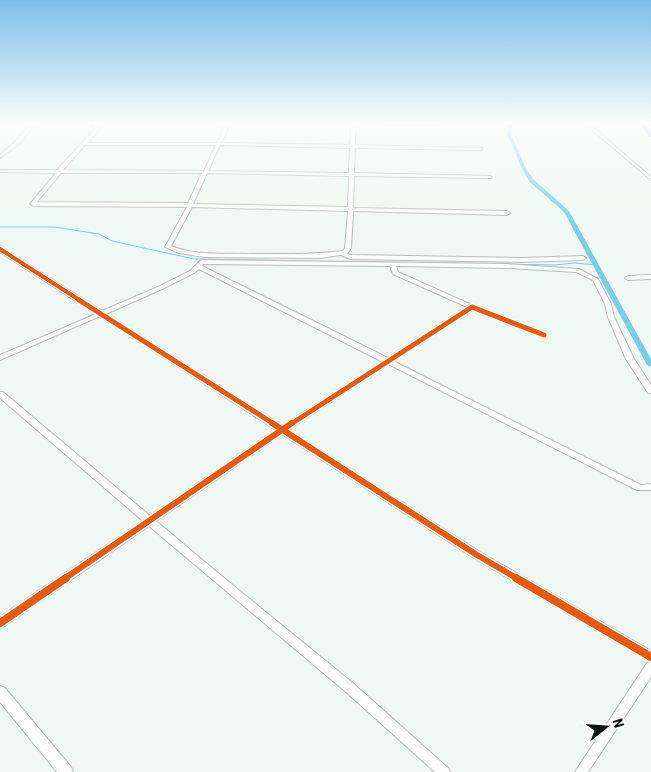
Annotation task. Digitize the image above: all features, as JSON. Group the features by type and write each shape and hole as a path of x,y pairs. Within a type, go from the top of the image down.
{"street":[{"path":"71,159 33,204 190,205 507,212"},
{"path":"212,159 168,247 202,260 388,362 640,488 651,488"},
{"path":"343,254 348,248 352,209 353,159"},
{"path":"629,159 651,178"},
{"path":"0,172 206,172 490,177"},
{"path":"0,249 343,467 477,555 651,657"},
{"path":"0,358 160,288 192,272 202,260 343,254 350,257 522,260 583,258"},
{"path":"202,260 562,268 578,270 595,279 630,359 651,391"},
{"path":"392,264 393,271 401,277 544,335"},
{"path":"628,278 651,277"},
{"path":"0,622 282,430 472,307"},
{"path":"0,394 350,688 444,772"},
{"path":"581,772 651,667"},
{"path":"0,692 66,772"}],"waterway":[{"path":"520,159 532,181 566,211 651,365"},
{"path":"0,227 54,227 99,234 112,241 194,259 555,265 574,263 597,265"}],"cycle path":[{"path":"0,249 477,555 651,657"},
{"path":"0,623 282,430 472,307 544,335"}]}
